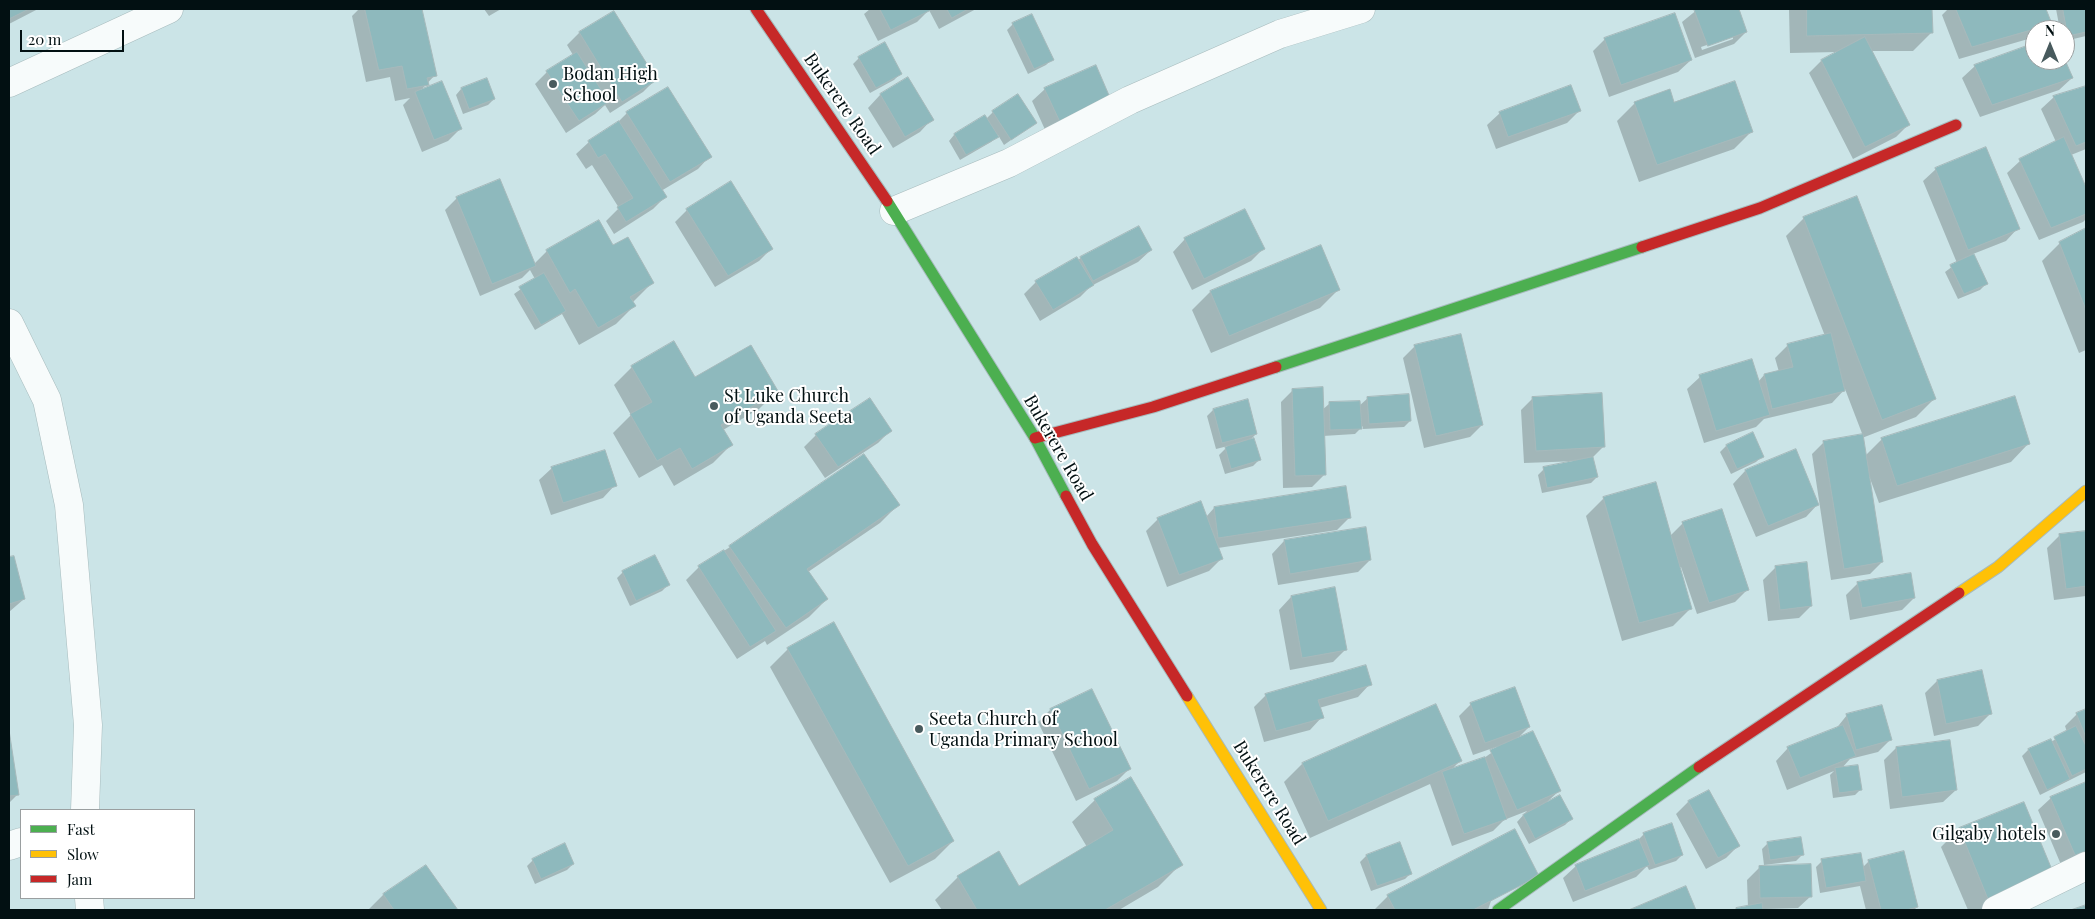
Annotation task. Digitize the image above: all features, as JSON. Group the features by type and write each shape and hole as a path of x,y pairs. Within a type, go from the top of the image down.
{"street":[{"path":"9,83 169,9"},
{"name":"Bukerere Road","path":"756,9 894,211 1035,438 1092,544 1321,910"},
{"path":"894,211 1009,164 1130,100 1280,34 1361,9"},
{"path":"1035,438 1153,408 1741,214 1956,125"},
{"path":"9,323 47,400 69,505 88,725 85,809"},
{"path":"1498,910 1713,757 1998,567 2086,491"},
{"path":"1996,910 2086,866"}],"building":[{"path":"9,9 29,9 9,19"},
{"path":"365,9 422,9 437,76 427,78 429,85 407,89 402,66 379,70"},
{"path":"880,9 931,9 931,10 891,30"},
{"path":"947,9 968,9 952,18"},
{"path":"1694,9 1739,9 1747,32 1708,46"},
{"path":"1807,9 1932,9 1933,33 1807,36"},
{"path":"1956,9 2046,9 2050,20 2025,20 2025,32 1972,47"},
{"path":"2063,9 2086,9 2086,32 2075,34 2075,20 2065,20"},
{"path":"614,11 657,80 622,102 579,32"},
{"path":"1675,13 1692,60 1621,85 1604,38"},
{"path":"1032,14 1054,60 1034,69 1012,23"},
{"path":"1865,37 1910,125 1865,147 1821,60"},
{"path":"885,42 902,74 876,88 858,57"},
{"path":"2025,47 2025,70 2069,70 2073,78 1992,105 1974,65"},
{"path":"577,52 609,102 579,121 546,71"},
{"path":"1096,65 1111,100 1060,122 1044,88"},
{"path":"908,77 934,120 905,137 880,94"},
{"path":"487,78 495,99 469,109 461,88"},
{"path":"442,81 462,129 434,140 415,92"},
{"path":"1735,81 1753,132 1657,165 1634,102 1670,89 1674,102"},
{"path":"1571,85 1581,111 1508,137 1499,112"},
{"path":"2086,86 2086,142 2076,146 2053,96"},
{"path":"668,87 712,157 670,182 626,112"},
{"path":"1018,94 1037,123 1011,140 992,111"},
{"path":"985,115 999,137 966,155 954,134"},
{"path":"619,121 667,197 626,222 617,207 633,198 605,154 598,158 588,141"},
{"path":"2064,137 2086,187 2086,214 2051,228 2019,159"},
{"path":"1986,147 2020,229 1968,250 1935,168"},
{"path":"500,179 536,266 492,284 456,197"},
{"path":"731,181 773,249 728,276 686,209"},
{"path":"1857,196 1936,399 1882,420 1803,217"},
{"path":"1245,209 1265,249 1204,279 1184,238"},
{"path":"599,220 613,245 628,237 654,283 630,297 636,306 598,328 575,289 570,293 546,250"},
{"path":"1139,226 1152,250 1093,281 1080,257"},
{"path":"2086,228 2086,310 2059,242"},
{"path":"1321,245 1340,290 1229,336 1210,291"},
{"path":"1974,254 1988,284 1964,294 1950,265"},
{"path":"1077,257 1094,285 1053,310 1035,281"},
{"path":"544,273 566,311 541,325 519,287"},
{"path":"1831,333 1845,391 1772,409 1764,374 1793,367 1787,344"},
{"path":"1461,334 1483,425 1436,436 1414,345"},
{"path":"674,341 695,377 751,345 778,391 721,425 733,445 692,469 680,448 657,461 630,414 652,402 631,366"},
{"path":"1752,359 1770,415 1716,431 1699,375"},
{"path":"1323,387 1326,475 1295,476 1292,389"},
{"path":"1602,393 1605,447 1536,451 1532,397"},
{"path":"1409,394 1411,421 1369,424 1367,397"},
{"path":"2015,396 2030,444 1897,486 1881,438"},
{"path":"870,398 892,431 838,467 815,434"},
{"path":"1248,399 1257,434 1222,443 1213,409"},
{"path":"1360,401 1362,429 1330,430 1329,402"},
{"path":"1753,432 1764,457 1737,469 1726,445"},
{"path":"1863,434 1883,562 1844,569 1823,441"},
{"path":"1254,438 1261,460 1231,469 1225,447"},
{"path":"1796,449 1819,505 1768,526 1745,470"},
{"path":"605,450 617,486 563,503 551,467"},
{"path":"864,454 900,505 807,569 828,599 786,628 729,546"},
{"path":"1593,457 1598,477 1547,488 1543,467"},
{"path":"1656,482 1692,609 1639,623 1603,497"},
{"path":"1346,486 1351,518 1218,538 1214,507"},
{"path":"1201,501 1223,559 1179,575 1157,518"},
{"path":"1722,509 1749,590 1709,603 1682,522"},
{"path":"1366,527 1371,560 1290,574 1284,540"},
{"path":"2086,531 2086,586 2066,589 2059,534"},
{"path":"724,550 776,631 750,647 698,566"},
{"path":"655,555 670,585 636,601 622,571"},
{"path":"14,556 25,599 9,604 9,557"},
{"path":"1807,562 1812,606 1780,610 1775,566"},
{"path":"1911,573 1915,598 1862,608 1857,582"},
{"path":"1335,587 1347,650 1302,658 1291,596"},
{"path":"834,622 954,841 908,866 787,648"},
{"path":"1366,665 1372,685 1318,700 1324,718 1276,731 1265,694"},
{"path":"1982,670 1992,714 1946,724 1937,680"},
{"path":"1515,687 1530,727 1485,743 1470,703"},
{"path":"1092,689 1131,769 1089,789 1050,709"},
{"path":"1436,704 1462,761 1328,821 1302,763"},
{"path":"1882,705 1892,740 1856,750 1846,714"},
{"path":"2086,709 2086,737 2076,713"},
{"path":"1843,725 1856,756 1800,778 1787,747"},
{"path":"2076,726 2086,746 2086,769 2072,776 2054,737"},
{"path":"9,730 19,795 9,796"},
{"path":"1533,731 1561,791 1517,810 1490,750"},
{"path":"2051,739 2070,779 2047,790 2028,749"},
{"path":"1950,740 1957,790 1902,797 1896,747"},
{"path":"1485,757 1507,819 1464,834 1442,772"},
{"path":"1858,765 1862,790 1839,793 1835,768"},
{"path":"1131,777 1183,865 1105,910 977,910 957,876 999,851 1019,886 1113,830 1094,799"},
{"path":"2086,782 2086,851 2075,855 2050,797"},
{"path":"1709,790 1740,846 1718,858 1688,801"},
{"path":"1560,795 1573,819 1535,839 1523,815"},
{"path":"2024,802 2055,877 1990,904 1959,828"},
{"path":"1672,823 1683,855 1655,865 1643,833"},
{"path":"1515,829 1539,876 1473,910 1395,910 1387,895"},
{"path":"1801,837 1804,855 1770,860 1767,842"},
{"path":"1639,839 1650,865 1585,891 1575,865"},
{"path":"1400,842 1412,874 1377,886 1366,855"},
{"path":"565,843 574,864 541,879 532,859"},
{"path":"1904,851 1918,907 1906,910 1881,910 1868,860"},
{"path":"1861,853 1866,881 1826,888 1821,859"},
{"path":"1811,864 1812,897 1760,898 1759,866"},
{"path":"426,865 458,910 394,910 383,894"},
{"path":"1686,886 1696,910 1629,910"},
{"path":"1762,903 1763,910 1736,910 1736,908"},
{"path":"2086,905 2086,910 2071,910"}],"traffic: fast":[{"path":"887,201 1035,438 1066,496"},
{"path":"1276,367 1642,247"},
{"path":"1498,910 1699,767"}],"traffic: slow":[{"path":"1959,593 1998,567 2086,491"},
{"path":"1187,696 1321,910"}],"traffic: jam":[{"path":"756,9 887,201"},
{"path":"1642,247 1760,208 1956,125"},
{"path":"1035,438 1153,407 1276,367"},
{"path":"1066,496 1092,544 1187,696"},
{"path":"1699,767 1959,593"}],"place":[{"name":"Bodan High School","path":"553,84"},
{"name":"St Luke Church of Uganda Seeta","path":"714,406"},
{"name":"Seeta Church of Uganda Primary School","path":"919,729"},
{"name":"Gilgaby hotels","path":"2056,834"}]}
